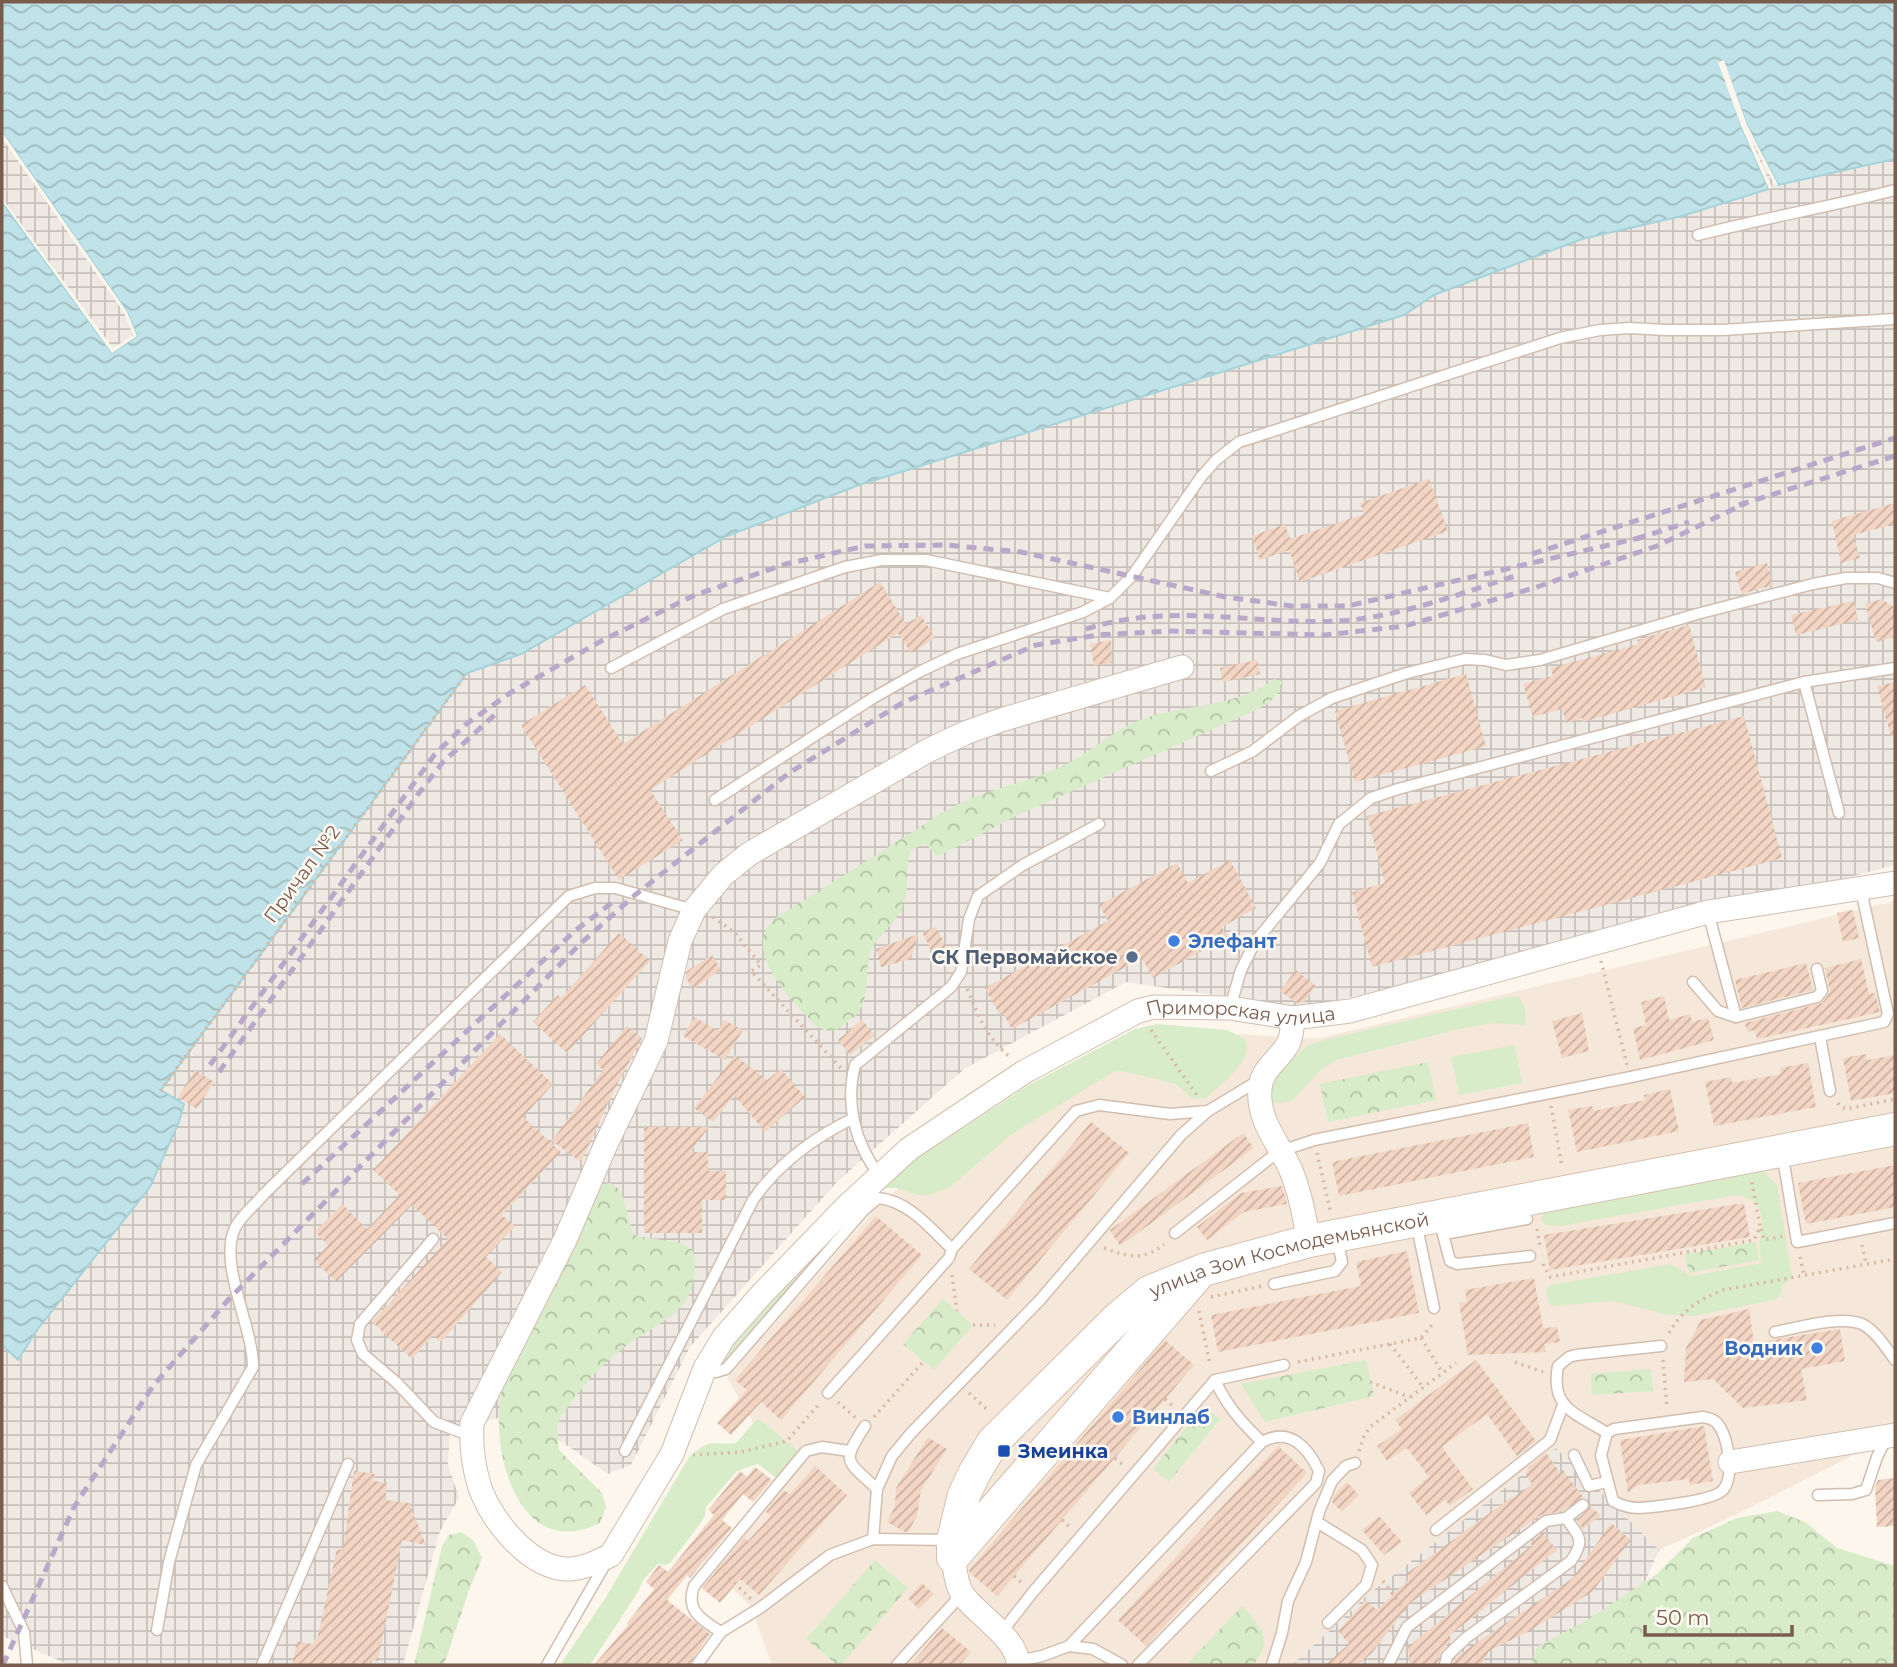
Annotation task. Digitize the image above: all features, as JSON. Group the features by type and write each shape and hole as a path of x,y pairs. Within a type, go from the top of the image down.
{"main road":[{"name":"улица Зои Космодемьянской","path":"953,1549 964,1495 993,1442 1134,1303 1149,1292 1203,1284 1323,1238 1433,1223 1782,1149 1895,1129"},
{"path":"953,1549 1203,1284"}],"street":[{"path":"611,1555 594,1564 566,1569 547,1565 525,1552 492,1512 478,1483 471,1436 472,1423 565,1240 606,1144 656,1041 680,941 694,910 723,875 749,855 929,750 1001,720 1182,667"},
{"name":"Приморская улица","path":"611,1555 672,1454 705,1368 724,1337 761,1295 878,1175 909,1149 984,1096 1138,1011 1154,1007 1230,1008 1293,1018 1350,1011 1708,912 1895,883"},
{"path":"1293,1018 1288,1044 1261,1079 1261,1109 1290,1168 1299,1193 1323,1238"},
{"path":"1730,1462 1891,1436"},
{"name":"улица Зои Космодемьянской","path":"953,1549 957,1581 962,1594"},
{"path":"962,1594 1016,1651 1018,1663"}],"lane":[{"path":"1698,235 1895,190"},
{"path":"715,800 873,698 919,672 957,654 1083,612 1110,598 1132,576 1201,477 1216,460 1240,442 1560,338 1587,332 1630,328 1723,330 1895,319"},
{"path":"611,667 723,609 845,566 882,560 926,560 1110,598"},
{"path":"1211,771 1253,751 1299,716 1332,698 1407,673 1465,659 1506,665 1540,660 1813,584 1846,578 1878,578 1895,583"},
{"path":"1230,1008 1241,970 1255,942 1320,863 1339,824 1371,798 1804,682 1895,668"},
{"path":"1804,682 1839,813"},
{"path":"878,1175 868,1161 852,1119 851,1079 855,1065 951,987 961,972 969,919 978,896 1023,865 1099,824"},
{"path":"157,1629 169,1562 196,1465 253,1367 253,1350 232,1265 230,1240 237,1224 264,1194 569,897 594,888 615,888 694,910"},
{"path":"1175,1233 1280,1150 1314,1140 1884,1022 1888,1017 1861,890"},
{"path":"1708,912 1736,1017"},
{"path":"1693,982 1718,1011 1736,1017 1817,997 1822,990 1817,969"},
{"path":"1820,1037 1830,1091"},
{"path":"873,1539 877,1489 892,1456 912,1432 1040,1300 1181,1135 1208,1111 1261,1079"},
{"path":"828,1393 1076,1111 1099,1105 1170,1114 1208,1111"},
{"path":"625,1451 752,1200 803,1148 852,1119"},
{"path":"1782,1149 1797,1242 1895,1223"},
{"path":"705,1368 716,1372 726,1369 864,1210 878,1198 893,1200 904,1206 950,1254"},
{"path":"1433,1223 1527,1219"},
{"path":"1433,1223 1450,1261 1457,1264 1530,1256"},
{"path":"1433,1223 1434,1308"},
{"path":"1274,1284 1335,1271 1342,1262 1323,1238"},
{"path":"433,1239 360,1324 357,1340 363,1354 397,1383 434,1422 471,1436"},
{"path":"1775,1332 1840,1321 1862,1324 1877,1337 1895,1360"},
{"path":"1607,1433 1563,1405 1557,1391 1558,1366 1569,1357 1661,1346"},
{"path":"1001,1633 1032,1592 1215,1380 1284,1365"},
{"path":"1215,1380 1223,1399 1236,1417 1262,1442"},
{"path":"1436,1530 1550,1440 1563,1405"},
{"path":"1703,1416 1712,1418 1719,1426 1730,1462 1728,1481 1723,1490 1715,1495 1639,1508 1624,1507 1613,1501 1601,1455 1607,1433 1614,1429 1703,1416"},
{"path":"865,1426 849,1451 852,1465 877,1489"},
{"path":"1018,1663 1069,1646 1262,1442 1274,1435 1286,1436 1297,1443 1313,1458 1319,1471 1316,1483 1138,1665"},
{"path":"1818,1495 1852,1494 1867,1490 1877,1457 1891,1436"},
{"path":"721,1632 699,1618 690,1600 694,1586 806,1451 822,1447 849,1451"},
{"path":"1574,1455 1589,1486 1607,1482"},
{"path":"1272,1665 1288,1601 1306,1562 1332,1481 1346,1466 1355,1463"},
{"path":"262,1665 348,1464"},
{"path":"1388,1665 1408,1627 1546,1521 1566,1518 1583,1505"},
{"path":"1446,1665 1447,1656 1460,1643 1570,1561 1581,1547 1580,1538 1566,1518"},
{"path":"1317,1522 1362,1550 1372,1565 1366,1585 1328,1623"},
{"path":"698,1665 721,1632 760,1608 830,1555 873,1539 933,1538 953,1549"},
{"path":"547,1665 611,1555"},
{"path":"2,1586 22,1625 27,1665"},
{"path":"897,1665 962,1594"},
{"path":"1069,1646 1093,1649 1122,1665"}],"path":[{"name":"Причал №2","path":"160,1091 467,673"},
{"path":"734,932 761,964 751,971 851,1079"},
{"path":"1596,941 1627,1062"},
{"path":"961,972 980,1021 994,1044 1024,1072"},
{"path":"1138,1011 1208,1111"},
{"path":"1830,1091 1840,1107 1846,1109 1895,1100"},
{"path":"1549,1093 1559,1151"},
{"path":"1314,1140 1327,1196"},
{"path":"1751,1173 1764,1240"},
{"path":"1537,1227 1544,1269 1550,1277 1754,1240 1760,1227"},
{"path":"1089,1242 1124,1255 1143,1256 1155,1252 1175,1233"},
{"path":"1862,1245 1866,1264"},
{"path":"950,1254 957,1311"},
{"path":"1667,1402 1661,1346 1672,1327 1700,1299 1723,1290 1895,1259"},
{"path":"1203,1284 1274,1284"},
{"path":"1199,1305 1207,1355"},
{"path":"1284,1365 1421,1338 1432,1325 1434,1308"},
{"path":"1421,1338 1443,1372"},
{"path":"1390,1344 1423,1387"},
{"path":"672,1454 729,1454 787,1441 828,1393 865,1426 924,1361"},
{"path":"1355,1463 1370,1427 1456,1363"},
{"path":"1515,1363 1556,1377"},
{"path":"1370,1382 1410,1397"},
{"path":"960,1385 1006,1427"},
{"path":"712,1562 760,1608"},
{"path":"1393,1596 1406,1613"}],"shaded area":[{"path":"1718,62 1778,185 1895,159 1895,865 1692,919 1302,1008 1126,982 964,1069 837,1182 690,1347 631,1465 608,1474 520,1413 450,1429 448,1464 459,1498 440,1531 403,1665 70,1665 2,1636 2,1345 18,1360 37,1330 150,1187 184,1105 160,1091 467,673 521,654 727,536 859,485 1404,315 1434,295 1582,239 1682,216 1768,189"},
{"path":"2,132 127,312 137,336 112,353 2,201"},
{"path":"1895,901 1895,1434 1735,1515 1659,1550 1556,1448 1369,1594 1292,1665 1024,1665 1009,1653 1012,1665 772,1665 751,1607 714,1570 788,1481 727,1378 886,1197 1144,1028 1316,1039"},
{"path":"1556,1448 1659,1550 1632,1611 1527,1665 1292,1665 1369,1594"}],"green space":[{"path":"1274,679 1283,682 1279,692 1272,700 1254,711 1018,815 937,857 925,843 911,850 904,903 897,917 871,951 866,992 861,1007 856,1015 841,1027 827,1031 816,1026 773,975 763,946 765,931 775,918 949,809 978,796 1053,771 1133,723 1150,716 1240,696"},
{"path":"1512,996 1519,997 1523,1003 1525,1025 1492,1023 1459,1029 1336,1060 1321,1070 1292,1101 1273,1102 1270,1096 1269,1081 1307,1046"},
{"path":"1157,1024 1227,1030 1245,1039 1246,1055 1235,1071 1206,1098 1193,1099 1176,1084 1122,1071 1113,1072 1012,1134 949,1188 929,1195 918,1195 896,1188 886,1188 872,1198 725,1361 721,1361 736,1336 881,1182 1027,1086 1135,1029"},
{"path":"1515,1045 1522,1083 1459,1095 1451,1057"},
{"path":"1428,1062 1436,1100 1328,1122 1320,1084"},
{"path":"1749,1171 1764,1172 1777,1185 1792,1276 1783,1285 1780,1296 1773,1300 1693,1316 1667,1315 1614,1301 1552,1306 1548,1302 1546,1290 1550,1285 1671,1264 1691,1276 1762,1263 1759,1245 1762,1224 1760,1211 1752,1201 1737,1195 1560,1226 1545,1225 1542,1221 1543,1211"},
{"path":"611,1183 621,1193 636,1236 681,1243 693,1250 693,1283 683,1305 600,1368 561,1417 557,1426 559,1450 602,1493 606,1507 600,1523 572,1531 549,1528 531,1516 516,1496 506,1472 499,1419 501,1395 561,1276 593,1200 604,1184"},
{"path":"1756,1242 1759,1260 1689,1273 1685,1254"},
{"path":"943,1299 973,1325 934,1370 903,1344"},
{"path":"1366,1360 1374,1396 1265,1422 1241,1384"},
{"path":"1651,1369 1653,1391 1592,1395 1591,1374"},
{"path":"1203,1406 1220,1419 1169,1482 1153,1469"},
{"path":"756,1420 760,1420 797,1450 796,1455 776,1478 758,1464 737,1471 706,1507 700,1524 671,1562 666,1565 658,1564 643,1580 638,1592 590,1665 560,1665 606,1597 689,1457 708,1444 736,1443"},
{"path":"1777,1511 1805,1522 1837,1548 1895,1566 1895,1665 1530,1665 1538,1646 1584,1622 1657,1574 1693,1538 1737,1518"},
{"path":"461,1532 473,1540 482,1558 444,1665 414,1665 442,1546 449,1535"},
{"path":"875,1560 908,1588 841,1665 837,1665 806,1639"},
{"path":"1242,1606 1259,1627 1264,1641 1253,1665 1190,1665 1188,1663"}],"water":[{"path":"2,2 1895,2 1895,159 1778,185 1747,125 1723,60 1742,128 1769,189 1682,216 1582,239 1434,295 1404,315 859,485 727,536 521,654 467,673 161,1090 184,1104 179,1122 150,1187 37,1330 18,1360 2,1345 2,202 112,353 137,336 127,312 2,132"}],"pier":[{"path":"1724,60 1747,125 1778,185 1775,186 1748,133 1772,188 1769,189 1742,128 1718,62"},
{"path":"2,132 127,312 137,336 112,353 2,201 2,198 113,348 133,335 124,313 2,138"}],"building":[{"path":"1429,479 1448,531 1300,582 1289,550 1260,560 1252,536 1285,524 1290,539 1364,514 1360,503"},
{"path":"1895,503 1895,524 1853,535 1860,558 1841,563 1832,521"},
{"path":"1767,563 1773,585 1742,594 1735,572"},
{"path":"880,582 906,624 921,615 935,638 911,653 898,633 650,790 683,840 619,880 521,725 585,685 623,744"},
{"path":"1882,599 1895,608 1895,637 1876,642 1865,604"},
{"path":"1854,601 1858,620 1796,635 1791,615"},
{"path":"1689,625 1706,687 1583,722 1582,718 1566,723 1562,709 1533,717 1523,684 1553,676 1551,668 1639,644 1637,640"},
{"path":"1111,640 1112,663 1094,666 1090,644"},
{"path":"1257,660 1260,674 1223,682 1220,668"},
{"path":"1466,674 1486,746 1355,782 1335,711"},
{"path":"1895,682 1895,735 1891,736 1877,686"},
{"path":"1744,716 1782,858 1372,967 1352,892 1385,883 1367,816"},
{"path":"1230,860 1256,908 1222,927 1227,937 1153,978 1142,958 1012,1029 1002,1012 999,1014 985,988 1108,921 1099,905 1177,863 1188,883"},
{"path":"1853,910 1859,938 1843,942 1837,913"},
{"path":"936,927 950,954 937,961 922,932"},
{"path":"619,933 650,961 567,1053 533,1022 558,995 561,998"},
{"path":"918,934 911,959 881,967 876,949"},
{"path":"712,955 721,970 693,989 686,978 687,971"},
{"path":"1861,959 1869,994 1875,993 1880,1012 1757,1039 1755,1030 1747,1032 1745,1023 1822,1003 1830,992 1825,968"},
{"path":"1806,963 1813,990 1742,1008 1735,980"},
{"path":"1296,970 1316,986 1303,1003 1297,1003 1280,991"},
{"path":"1664,996 1669,1020 1690,1014 1692,1022 1708,1018 1714,1040 1640,1060 1633,1028 1646,1025 1641,1002"},
{"path":"1582,1013 1589,1051 1562,1058 1552,1021"},
{"path":"694,1017 718,1031 724,1020 743,1030 725,1060 683,1036"},
{"path":"862,1020 875,1035 850,1055 838,1040"},
{"path":"627,1026 642,1038 613,1092 581,1162 552,1141 603,1070 596,1064"},
{"path":"500,1034 553,1084 523,1117 561,1152 502,1215 515,1226 486,1257 502,1272 441,1342 433,1335 412,1359 372,1322 448,1239 412,1205 336,1282 314,1260 328,1245 315,1232 342,1204 367,1229 400,1195 373,1170"},
{"path":"1866,1054 1867,1060 1895,1055 1895,1093 1851,1101 1843,1058"},
{"path":"735,1055 767,1080 781,1069 805,1097 765,1132 734,1095 713,1122 694,1108"},
{"path":"1808,1063 1816,1107 1714,1126 1705,1082 1731,1077 1732,1083 1781,1074 1780,1068"},
{"path":"195,1070 214,1082 197,1109 178,1097"},
{"path":"1670,1089 1679,1131 1577,1152 1568,1110 1592,1106 1594,1111 1645,1100 1644,1095"},
{"path":"1091,1122 1129,1153 1007,1300 969,1269"},
{"path":"1528,1123 1534,1157 1339,1196 1332,1162"},
{"path":"644,1127 709,1127 690,1152 708,1152 708,1171 726,1171 726,1200 702,1200 702,1233 644,1233"},
{"path":"1243,1133 1254,1148 1120,1246 1110,1230"},
{"path":"1895,1165 1895,1207 1806,1224 1798,1183"},
{"path":"1282,1186 1287,1204 1244,1212 1207,1240 1197,1227 1241,1193"},
{"path":"1744,1203 1750,1237 1550,1270 1544,1235"},
{"path":"876,1216 922,1255 781,1420 761,1402 731,1435 717,1423 747,1390 735,1380"},
{"path":"1407,1251 1419,1313 1218,1352 1211,1315 1361,1286 1356,1262"},
{"path":"1534,1278 1543,1328 1557,1327 1560,1342 1544,1344 1546,1352 1468,1355 1459,1303 1467,1302 1465,1290"},
{"path":"1749,1309 1754,1343 1840,1329 1845,1361 1801,1369 1807,1400 1743,1408 1713,1379 1684,1382 1686,1348 1701,1320"},
{"path":"1165,1340 1194,1365 997,1596 969,1570"},
{"path":"1476,1360 1536,1441 1517,1456 1487,1414 1442,1447 1473,1489 1450,1506 1445,1500 1426,1515 1409,1493 1429,1477 1407,1448 1387,1461 1377,1446 1402,1429 1395,1420"},
{"path":"1704,1426 1713,1481 1690,1485 1689,1479 1638,1485 1628,1493 1620,1440"},
{"path":"928,1437 947,1449 921,1490 917,1516 908,1532 905,1532 887,1522 895,1506 896,1488"},
{"path":"1278,1446 1307,1473 1146,1646 1118,1620"},
{"path":"1546,1453 1583,1497 1563,1511 1541,1515 1410,1603 1372,1653 1357,1665 1325,1665 1349,1644 1338,1631 1366,1600 1377,1610 1410,1578 1406,1574 1532,1484 1525,1474 1527,1468"},
{"path":"815,1466 847,1495 759,1595 740,1579 720,1603 702,1588 744,1538 748,1541 771,1516 766,1512 784,1490 790,1494"},
{"path":"755,1467 772,1480 753,1502 743,1494 722,1520 732,1528 690,1578 687,1575 667,1600 710,1634 689,1665 594,1665 654,1589 646,1582 659,1565 668,1572 714,1515 708,1510 740,1471 747,1477"},
{"path":"354,1471 375,1474 374,1481 387,1483 385,1500 409,1503 426,1545 402,1540 378,1661 371,1660 370,1665 292,1665 297,1641 313,1644 315,1639 317,1640 337,1549 343,1550"},
{"path":"1895,1478 1895,1526 1877,1527 1875,1487 1878,1480"},
{"path":"1347,1482 1359,1495 1342,1512 1332,1502 1335,1494"},
{"path":"1590,1507 1601,1515 1583,1529 1577,1520"},
{"path":"1379,1516 1402,1542 1384,1555 1362,1530"},
{"path":"1611,1523 1631,1540 1592,1592 1531,1630 1489,1651 1481,1665 1453,1665 1454,1660 1463,1652 1573,1578"},
{"path":"1543,1533 1557,1550 1449,1636 1452,1640 1441,1651 1437,1665 1410,1665 1408,1647"},
{"path":"922,1583 934,1594 919,1609 908,1598"},
{"path":"942,1628 971,1652 960,1665 910,1665"}],"railway":[{"path":"1532,554 1895,438"},
{"path":"1739,505 1895,456"},
{"path":"3,1665 74,1507 153,1386 229,1299 580,944 635,895 789,773 902,703 1036,645 1098,635 1169,631 1325,635 1405,626 1537,587 1657,546 1746,503"},
{"path":"1636,539 1689,522"},
{"path":"210,1065 435,754 465,725 510,693 603,640 695,595 786,564 865,546 946,545 1021,552 1226,597 1292,606 1348,606 1643,537"},
{"path":"1086,629 1153,616 1284,621 1351,620 1414,608 1515,576"},
{"path":"219,1072 443,762 499,711"},
{"path":"302,1184 576,930 613,902"}],"place":[{"name":"Элефант","path":"1174,941"},
{"name":"СК Первомайское","path":"1132,957"},
{"name":"Водник","path":"1817,1348"},
{"name":"Винлаб","path":"1118,1417"},
{"name":"Змеинка","path":"1004,1451"}]}
